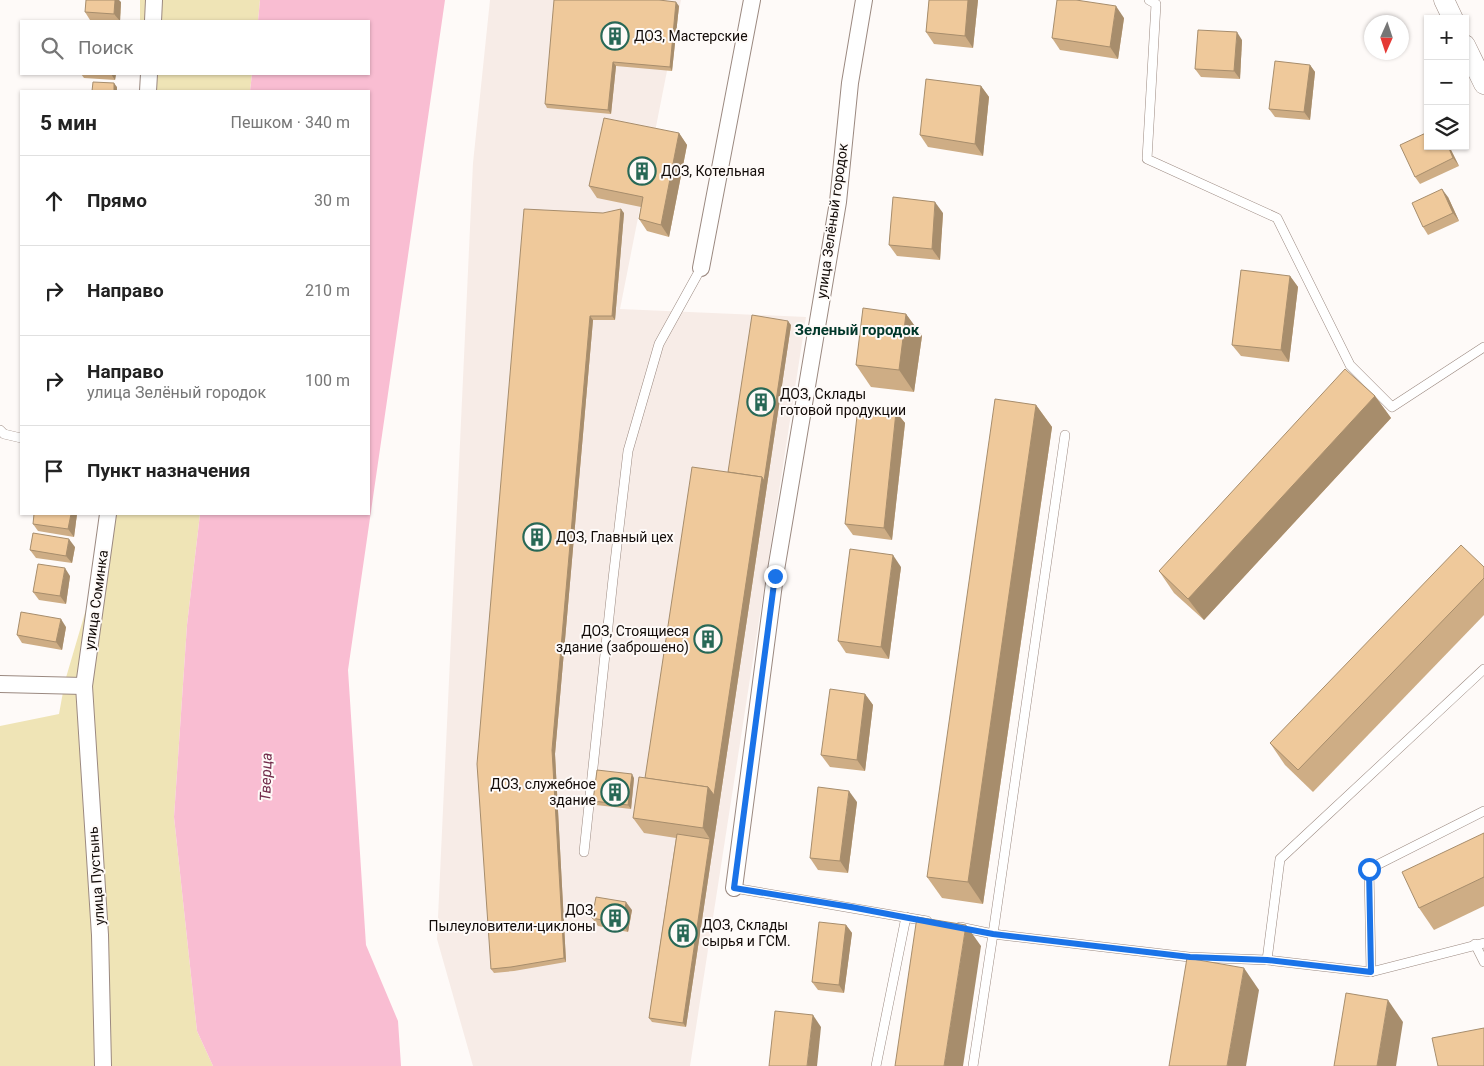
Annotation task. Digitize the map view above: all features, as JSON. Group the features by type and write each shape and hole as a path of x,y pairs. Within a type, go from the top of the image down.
{"street":[{"path":"153,20 154,0"},
{"path":"700,268 752,0"},
{"name":"улица Зелёный городок","path":"734,888 775,576 838,202 850,82 864,0"},
{"path":"1444,0 1451,15"},
{"path":"1469,53 1484,84"},
{"path":"148,90 149,75"},
{"name":"улица Соминка","path":"84,686 108,515"},
{"path":"0,684 84,686"},
{"name":"улица Пустынь","path":"84,686 100,935 103,1066"}],"lane":[{"path":"1149,0 1156,4 1148,160 1278,218 1350,365 1392,407 1484,348"},
{"path":"584,852 628,450 659,344 700,268"},
{"path":"0,430 4,434 20,438"},
{"path":"972,1066 993,934 1065,435"},
{"path":"1267,960 1280,858 1484,669"},
{"path":"1371,972 1369,869 1484,811"},
{"path":"734,888 935,923"},
{"path":"876,1066 906,917"},
{"path":"954,926 993,934 1189,961 1267,960 1371,972 1480,943 1484,962"}],"shaded area":[{"path":"140,0 260,0 258,20 140,20"},
{"path":"490,0 681,0 620,309 806,317 690,1066 473,1066 437,939 473,163"},
{"path":"141,75 252,75 250,90 141,90"},
{"path":"114,515 200,515 187,625 174,817 197,1031 213,1066 0,1066 0,726 59,714 65,681"}],"water":[{"name":"Тверца","path":"260,0 445,0 348,670 366,945 398,1021 401,1066 213,1066 197,1031 174,817 187,625 200,515 370,515 370,90 250,90 252,75 370,75 370,20 258,20"}],"building":[{"path":"86,0 115,0 114,14 85,12"},
{"name":"ДОЗ, Мастерские","path":"554,0 659,0 676,2 670,67 613,62 608,110 545,104"},
{"path":"929,0 968,0 965,36 926,32"},
{"path":"1057,0 1076,0 1116,6 1110,47 1052,38"},
{"path":"1198,30 1237,32 1234,71 1195,69"},
{"path":"1275,61 1310,65 1304,112 1269,109"},
{"path":"926,79 981,86 975,144 920,135"},
{"path":"93,82 114,83 114,90 92,90"},
{"name":"ДОЗ, Котельная","path":"604,118 679,133 661,225 639,219 643,197 589,186"},
{"path":"1424,134 1424,150 1450,150 1453,158 1415,177 1400,145"},
{"path":"1442,189 1453,213 1423,227 1412,203"},
{"path":"893,197 935,202 932,249 889,245"},
{"name":"ДОЗ, Главный цех","path":"524,209 603,213 621,209 612,316 590,316 552,750 564,958 491,969 477,764"},
{"path":"1241,270 1290,276 1281,350 1232,345"},
{"path":"863,308 906,314 899,370 856,365"},
{"name":"ДОЗ, Склады готовой продукции","path":"752,315 788,321 764,481 762,477 728,472"},
{"path":"1345,369 1375,396 1188,599 1159,571"},
{"path":"995,399 1036,405 968,882 927,877"},
{"path":"858,407 896,412 884,528 845,524"},
{"name":"ДОЗ, Стоящиеся здание (заброшено)","path":"692,467 762,477 714,795 708,787 645,778"},
{"path":"34,515 71,515 68,529 33,524"},
{"path":"33,533 69,539 66,556 30,550"},
{"path":"1461,545 1484,567 1484,578 1298,770 1270,743"},
{"path":"850,549 893,555 881,647 838,641"},
{"path":"38,564 65,568 60,596 33,592"},
{"path":"21,612 61,619 56,642 17,635"},
{"path":"830,689 865,694 857,760 821,755"},
{"name":"ДОЗ, служебное здание","path":"597,770 632,774 628,805 593,801"},
{"path":"639,777 708,787 703,828 633,818"},
{"path":"818,787 849,791 840,861 810,858"},
{"path":"1484,833 1484,877 1419,908 1402,872"},
{"name":"ДОЗ, Склады сырья и ГСМ.","path":"677,834 710,839 683,1023 649,1018"},
{"path":"596,897 626,902 623,924 592,918"},
{"path":"917,917 966,925 944,1066 895,1066"},
{"path":"819,922 846,925 839,985 812,982"},
{"path":"1187,958 1244,968 1227,1066 1169,1066"},
{"path":"1346,993 1388,1000 1377,1066 1334,1066"},
{"path":"775,1011 813,1015 807,1066 769,1066"},
{"path":"1484,1028 1484,1066 1438,1066 1432,1038"}],"place":[{"name":"ДОЗ, Мастерские","path":"615,36"},
{"name":"ДОЗ, Котельная","path":"642,171"},
{"name":"ДОЗ, Склады готовой продукции","path":"761,402"},
{"name":"ДОЗ, Главный цех","path":"537,537"},
{"name":"ДОЗ, Стоящиеся здание (заброшено)","path":"708,639"},
{"name":"ДОЗ, служебное здание","path":"615,792"},
{"name":"ДОЗ, Пылеуловители-циклоны","path":"615,918"},
{"name":"ДОЗ, Склады сырья и ГСМ.","path":"683,933"}],"district":[{"name":"Зеленый городок","path":"857,330"}],"route":[{"path":"775,576 734,888 851,907 993,934 1190,957 1267,960 1371,972 1369,869"}]}
